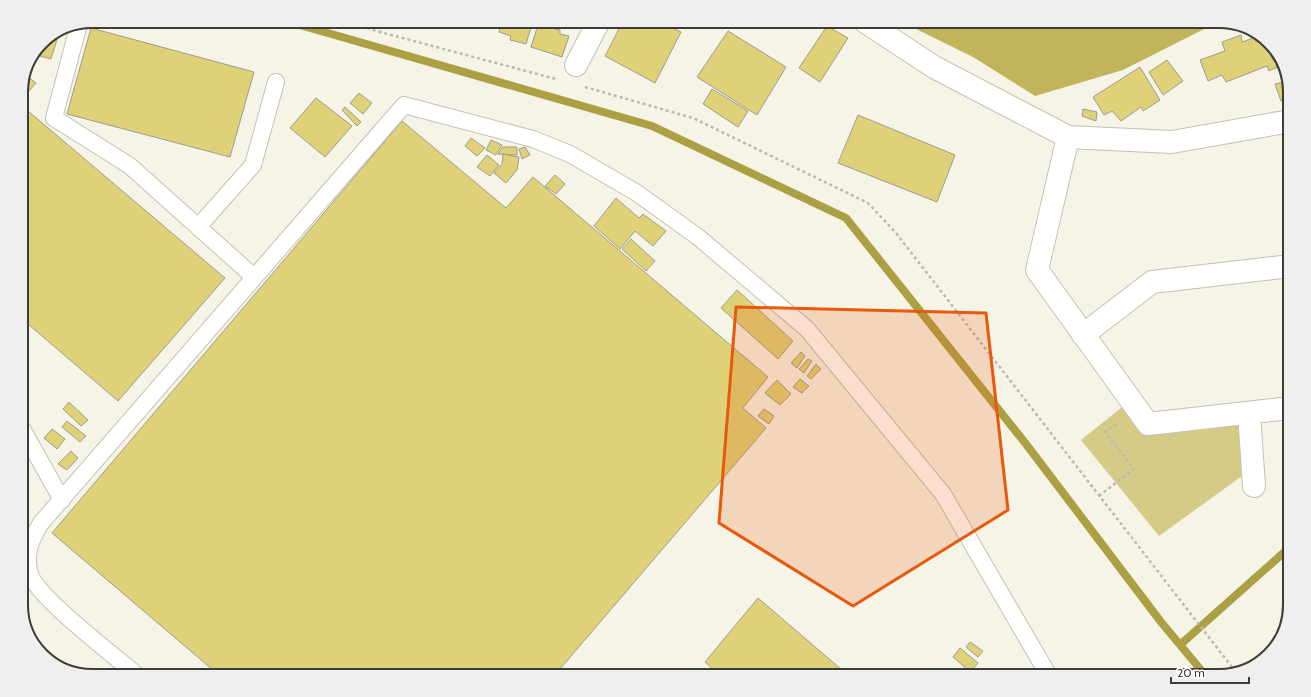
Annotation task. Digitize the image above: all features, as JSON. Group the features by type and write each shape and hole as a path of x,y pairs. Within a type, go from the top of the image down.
{"street":[{"path":"569,73 595,28"},
{"path":"875,28 934,67 1068,137 1172,142 1283,122"},
{"path":"1068,137 1037,270 1148,424 1283,409"},
{"path":"1083,335 1152,282 1283,267"},
{"path":"1249,413 1254,486"}],"lane":[{"path":"77,30 54,118 130,166 254,277"},
{"path":"198,227 253,165 276,82"},
{"path":"130,669 42,594 30,575 28,550 33,536 41,523 404,105 533,140 570,154 637,193 698,236 807,329 943,494 1045,669"},
{"path":"28,439 62,500"}],"path":[{"path":"367,28 569,73"},
{"path":"582,86 693,118 868,203 896,233 1232,667"},
{"path":"1099,496 1134,469 1105,432 1136,408"}],"highlighted area":[{"path":"736,307 986,313 1008,510 853,606 719,523"}],"shaded area":[{"path":"914,28 1206,28 1123,70 1035,96 973,57"},
{"path":"1131,400 1148,424 1249,413 1253,468 1159,536 1081,440"}],"building":[{"path":"91,28 254,72 230,157 67,114"},
{"path":"500,28 531,28 526,44 510,40 511,36 499,32"},
{"path":"537,28 555,28 560,30 560,34 569,36 562,57 531,47"},
{"path":"619,28 673,28 681,32 655,83 605,56"},
{"path":"826,28 830,28 848,38 820,82 799,68"},
{"path":"728,31 786,67 757,115 697,77"},
{"path":"1241,35 1242,42 1253,38 1267,50 1278,67 1269,71 1267,66 1226,82 1222,75 1208,81 1200,60 1225,51 1222,42"},
{"path":"57,39 51,59 39,56 50,44"},
{"path":"1167,60 1183,81 1163,95 1149,72"},
{"path":"1140,67 1160,100 1143,111 1141,107 1121,121 1112,111 1104,115 1093,97"},
{"path":"30,78 36,83 28,92"},
{"path":"1282,82 1283,100 1281,101 1275,84"},
{"path":"712,89 748,111 738,127 703,104"},
{"path":"359,93 372,103 363,114 350,103"},
{"path":"316,98 352,126 325,157 290,128"},
{"path":"345,107 361,122 357,126 342,110"},
{"path":"1083,109 1097,112 1096,121 1082,116"},
{"path":"28,111 225,278 118,401 28,324"},
{"path":"858,115 955,155 937,202 838,163"},
{"path":"402,121 506,208 533,177 768,377 743,408 766,428 560,669 212,669 52,533"},
{"path":"471,138 485,148 477,156 465,146"},
{"path":"491,140 502,145 496,155 486,150"},
{"path":"503,147 517,147 517,155 498,154"},
{"path":"525,147 530,155 522,159 519,149"},
{"path":"503,154 519,157 517,170 506,183 494,173 502,164"},
{"path":"487,155 499,165 490,176 477,167"},
{"path":"555,175 565,184 556,194 545,186"},
{"path":"616,198 639,218 643,214 666,231 653,246 635,231 620,249 594,226"},
{"path":"631,239 655,261 646,271 622,249"},
{"path":"737,290 793,341 778,359 721,308"},
{"path":"801,352 805,356 797,368 791,363"},
{"path":"808,359 812,361 804,373 799,369"},
{"path":"816,364 821,369 811,379 807,376"},
{"path":"800,379 809,386 802,393 793,387"},
{"path":"777,380 791,394 780,405 765,393"},
{"path":"69,402 88,420 81,426 63,409"},
{"path":"764,409 774,416 769,424 758,416"},
{"path":"67,421 86,436 80,442 62,427"},
{"path":"52,429 65,439 57,449 44,438"},
{"path":"71,451 78,458 67,470 58,464"},
{"path":"758,598 841,669 712,669 705,662"},
{"path":"970,642 983,651 978,657 966,647"},
{"path":"960,648 978,663 973,669 967,669 953,657"}],"waterway":[{"path":"310,28 652,126 846,218 1026,444 1161,622 1200,669"},
{"path":"1181,644 1283,553"}]}
